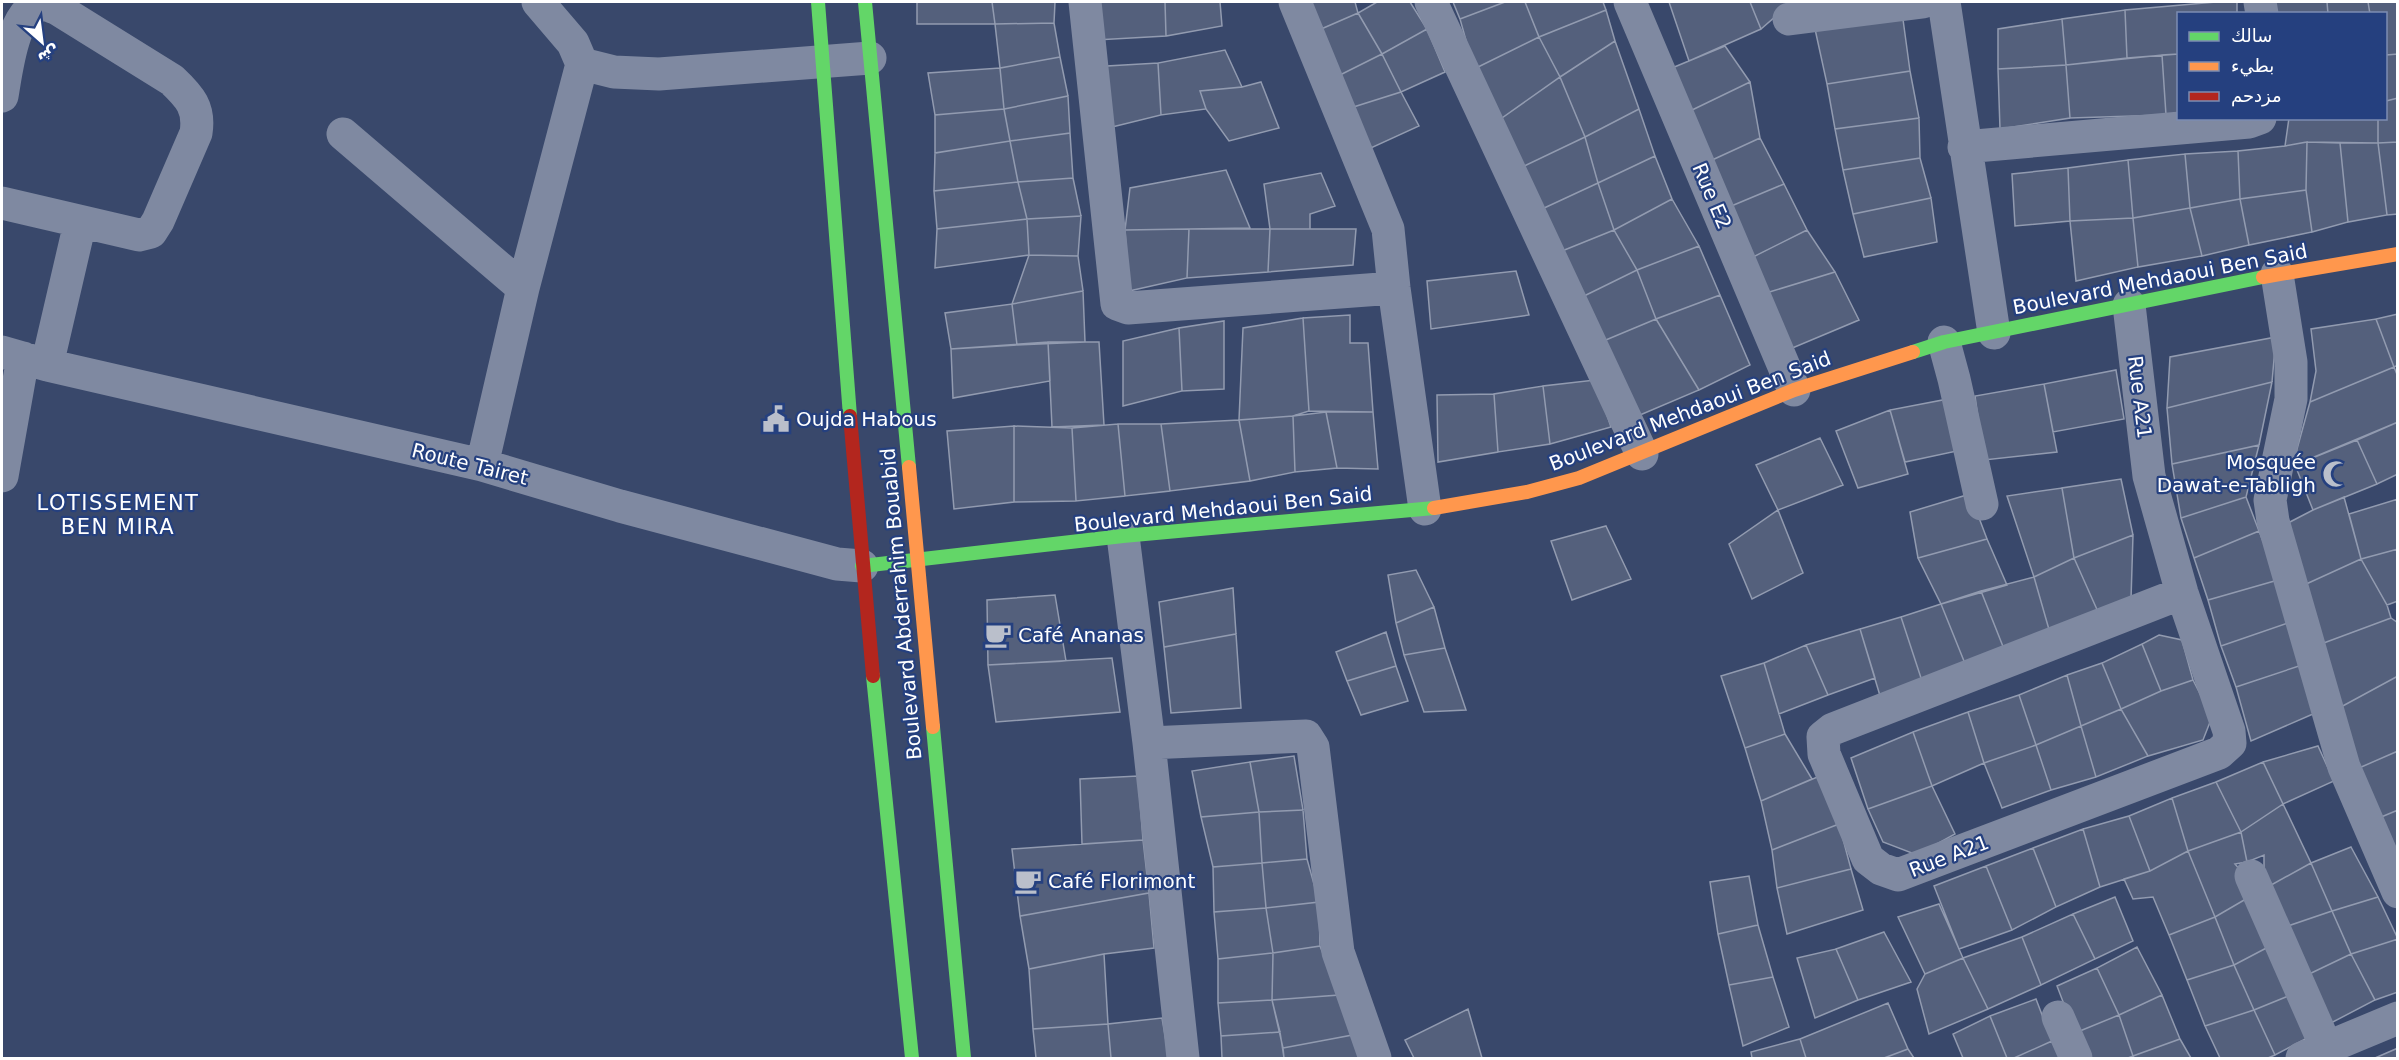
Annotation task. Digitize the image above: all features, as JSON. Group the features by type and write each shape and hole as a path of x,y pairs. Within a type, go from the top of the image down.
{"main road":[{"name":"Boulevard Abderrahim Bouabid","path":"818,2 862,566 912,1059"},
{"name":"Boulevard Abderrahim Bouabid","path":"865,2 964,1059"},
{"name":"Boulevard Mehdaoui Ben Said","path":"917,561 1124,536 1425,509 1527,492 1579,478 1642,454 1794,390 1944,342 2277,274 2397,254"},
{"name":"Route Tairet","path":"862,566 917,561"}],"street":[{"path":"482,465 523,288 582,64 573,43 538,2"},
{"path":"1084,2 1117,304 1128,308 1394,288"},
{"path":"1295,2 1388,229 1425,509"},
{"path":"1431,2 1642,454"},
{"name":"Rue E2","path":"1630,2 1794,390"},
{"path":"1789,19 1923,2"},
{"path":"1944,2 1964,147 1994,333"},
{"path":"2,96 18,26 28,11 41,4 56,8 172,80 186,93 195,108 198,120 196,133 158,221 151,232 139,235 2,203"},
{"path":"582,64 614,72 659,74 870,58"},
{"path":"1964,147 2254,120"},
{"path":"344,134 523,288"},
{"path":"2,476 24,358 80,223"},
{"path":"2277,274 2291,362 2289,407 2270,500 2273,521 2344,767 2397,892"},
{"name":"Rue A21","path":"2129,306 2149,476 2182,593 2229,731 2230,743 2218,753 1898,875 1881,869 1868,859 1824,754 1823,737 1833,729 2182,593"},
{"path":"1944,342 1982,504"},
{"name":"Route Tairet","path":"24,358 482,465 620,506 814,558 837,564 862,566"},
{"path":"1124,536 1183,1059"},
{"path":"1149,744 1306,736 1313,747 1338,952 1375,1059"},
{"path":"2251,876 2319,1055 2397,1018"},
{"path":"2058,1017 2076,1059"}],"building":[{"path":"917,2 992,2 995,24 917,24"},
{"path":"992,2 1055,2 1054,23 995,24"},
{"path":"1100,2 1165,2 1166,36 1096,40"},
{"path":"1165,2 1220,2 1222,26 1166,36"},
{"path":"1304,2 1355,2 1358,13 1312,33"},
{"path":"1377,2 1410,2 1427,29 1382,54 1358,13"},
{"path":"1453,2 1505,2 1460,19"},
{"path":"1505,2 1525,2 1539,37 1474,69 1460,19"},
{"path":"1525,2 1603,2 1606,10 1539,37"},
{"path":"1669,2 1750,2 1761,29 1689,61"},
{"path":"1750,2 1824,2 1784,9 1761,29"},
{"path":"2237,2 2237,12 2177,12 2177,54 2127,58 2125,10"},
{"path":"2274,2 2327,2 2328,12 2276,12"},
{"path":"2327,2 2368,2 2370,12 2328,12"},
{"path":"2368,2 2398,2 2398,54 2387,55 2387,12 2370,12"},
{"path":"1606,10 1615,41 1560,77 1539,37"},
{"path":"2125,10 2127,58 2066,65 2062,19"},
{"path":"1902,12 1910,71 1827,84 1815,29"},
{"path":"1358,13 1382,54 1332,79 1312,33"},
{"path":"2062,19 2066,65 1998,69 1998,29"},
{"path":"1054,23 1060,57 1000,68 995,24"},
{"path":"1427,29 1445,72 1401,92 1382,54"},
{"path":"1539,37 1560,77 1502,118 1474,69"},
{"path":"1615,41 1639,109 1585,137 1560,77"},
{"path":"1725,46 1750,82 1690,111 1672,68"},
{"path":"1225,50 1242,87 1200,91 1206,109 1161,115 1158,63"},
{"path":"1382,54 1401,92 1347,109 1332,79"},
{"path":"2177,54 2177,114 2166,115 2162,55"},
{"path":"2398,54 2398,98 2387,101 2387,55"},
{"path":"2162,55 2166,115 2070,118 2066,65"},
{"path":"1060,57 1068,96 1004,109 1000,68"},
{"path":"1158,63 1161,115 1108,128 1107,66"},
{"path":"2066,65 2070,118 2000,129 1998,69"},
{"path":"1000,68 1004,109 935,115 928,73"},
{"path":"1910,71 1919,118 1835,129 1827,84"},
{"path":"1560,77 1585,137 1520,168 1502,118"},
{"path":"1261,82 1279,128 1229,141 1206,109 1200,91 1242,87"},
{"path":"1750,82 1760,138 1710,161 1690,111"},
{"path":"1401,92 1419,126 1360,153 1347,109"},
{"path":"1068,96 1070,133 1010,141 1004,109"},
{"path":"2398,98 2398,142 2378,143 2378,120 2387,120 2387,101"},
{"path":"1004,109 1010,141 935,153 935,115"},
{"path":"1639,109 1655,156 1598,183 1585,137"},
{"path":"1919,118 1920,158 1843,170 1835,129"},
{"path":"2289,120 2378,120 2378,143 2307,142 2285,146"},
{"path":"1070,133 1073,178 1018,182 1010,141"},
{"path":"1585,137 1598,183 1542,209 1520,168"},
{"path":"1760,138 1784,184 1729,207 1710,161"},
{"path":"1010,141 1018,182 934,191 935,153"},
{"path":"2307,142 2306,190 2240,199 2238,151"},
{"path":"2307,142 2340,143 2348,222 2312,232 2306,190"},
{"path":"2398,142 2398,214 2387,215 2378,143"},
{"path":"2340,143 2378,143 2387,215 2348,222"},
{"path":"2238,151 2240,199 2190,208 2185,154"},
{"path":"2185,154 2190,208 2133,218 2128,160"},
{"path":"1655,156 1672,199 1614,230 1598,183"},
{"path":"1920,158 1931,198 1853,214 1843,170"},
{"path":"2128,160 2133,218 2070,221 2068,168"},
{"path":"2068,168 2070,221 2015,226 2012,174"},
{"path":"1226,170 1250,228 1125,230 1130,188"},
{"path":"1321,173 1335,206 1310,214 1310,229 1270,229 1264,184"},
{"path":"1073,178 1081,216 1027,219 1018,182"},
{"path":"1018,182 1027,219 937,229 934,191"},
{"path":"1598,183 1614,230 1562,251 1542,209"},
{"path":"1784,184 1807,230 1751,258 1729,207"},
{"path":"2306,190 2312,232 2249,245 2240,199"},
{"path":"1931,198 1937,242 1864,257 1853,214"},
{"path":"1672,199 1699,246 1637,270 1614,230"},
{"path":"2240,199 2249,245 2202,256 2190,208"},
{"path":"2190,208 2202,256 2138,267 2133,218"},
{"path":"1081,216 1078,256 1029,255 1027,219"},
{"path":"2133,218 2138,267 2076,281 2070,221"},
{"path":"1027,219 1029,255 935,268 937,229"},
{"path":"1189,229 1187,278 1129,291 1125,230"},
{"path":"1189,229 1270,229 1268,272 1187,278"},
{"path":"1270,229 1356,229 1353,265 1268,272"},
{"path":"1614,230 1637,270 1580,298 1562,251"},
{"path":"1807,230 1835,272 1766,293 1751,258"},
{"path":"1699,246 1720,295 1656,319 1637,270"},
{"path":"1029,255 1078,256 1083,291 1012,304"},
{"path":"1637,270 1656,319 1601,342 1580,298"},
{"path":"1516,271 1529,315 1431,329 1427,281"},
{"path":"1835,272 1859,320 1790,349 1766,293"},
{"path":"1083,291 1085,342 1017,345 1012,304"},
{"path":"1720,295 1750,365 1699,390 1656,319"},
{"path":"1012,304 1017,345 951,349 945,313"},
{"path":"2398,314 2398,365 2394,367 2376,319"},
{"path":"1350,315 1350,343 1368,343 1373,412 1309,411 1303,318"},
{"path":"1303,318 1309,411 1293,416 1239,420 1243,328"},
{"path":"1656,319 1699,390 1640,415 1601,342"},
{"path":"2376,319 2394,367 2310,402 2316,371 2311,329"},
{"path":"1224,321 1224,389 1182,391 1179,328"},
{"path":"1179,328 1182,391 1123,406 1123,341"},
{"path":"2276,337 2272,382 2167,408 2170,357"},
{"path":"1048,342 1099,342 1104,425 1052,427"},
{"path":"1048,342 1050,381 953,398 951,349"},
{"path":"2394,367 2398,377 2398,422 2295,465 2310,402"},
{"path":"2116,370 2124,419 2053,432 2044,384"},
{"path":"1595,380 1611,427 1550,444 1543,386"},
{"path":"2272,382 2259,445 2172,464 2167,408"},
{"path":"2044,384 2057,452 1984,460 1975,396"},
{"path":"1543,386 1550,444 1498,452 1494,394"},
{"path":"1494,394 1498,452 1438,462 1437,395"},
{"path":"1948,399 1957,451 1905,462 1890,410"},
{"path":"1890,410 1908,474 1858,488 1836,431"},
{"path":"1326,412 1373,412 1378,469 1337,468"},
{"path":"1326,412 1337,468 1295,472 1293,416"},
{"path":"1293,416 1295,472 1250,481 1239,420"},
{"path":"1239,420 1250,481 1170,491 1161,424"},
{"path":"2398,422 2398,474 2377,484 2357,440"},
{"path":"1118,424 1161,424 1170,491 1125,496"},
{"path":"1118,424 1125,496 1076,501 1072,428"},
{"path":"1014,426 1014,502 954,509 947,431"},
{"path":"1014,426 1072,428 1076,501 1014,502"},
{"path":"1820,438 1843,485 1778,510 1756,465"},
{"name":"Mosquée Dawat-e-Tabligh","path":"2357,440 2377,484 2313,510 2295,465"},
{"path":"2259,445 2246,497 2181,518 2172,464"},
{"path":"2121,479 2133,535 2074,558 2062,488"},
{"path":"2062,488 2074,558 2034,577 2007,496"},
{"path":"1970,494 1987,539 1918,558 1910,512"},
{"path":"2246,497 2259,531 2194,558 2181,518"},
{"path":"2344,497 2361,559 2304,585 2288,523"},
{"path":"2398,499 2398,549 2361,559 2349,514"},
{"path":"1778,510 1803,573 1752,599 1729,544"},
{"path":"1606,526 1631,579 1572,600 1551,541"},
{"path":"2259,531 2278,580 2208,600 2194,558"},
{"path":"2133,535 2131,599 2099,614 2074,558"},
{"path":"1987,539 2007,585 1941,604 1918,558"},
{"path":"2398,549 2398,601 2387,605 2361,559"},
{"path":"2074,558 2099,614 2050,633 2034,577"},
{"path":"2361,559 2387,605 2391,618 2321,644 2304,585"},
{"path":"1416,570 1434,607 1396,623 1388,575"},
{"path":"2034,577 2050,633 2004,649 1981,591"},
{"path":"2278,580 2288,623 2221,646 2208,600"},
{"path":"1233,588 1236,634 1164,647 1159,602"},
{"path":"1981,591 2004,649 1966,666 1941,604"},
{"path":"1055,595 1066,661 988,665 987,600"},
{"path":"1941,604 1966,666 1923,684 1901,617"},
{"path":"1434,607 1445,648 1404,655 1396,623"},
{"path":"1901,617 1923,684 1881,699 1860,629"},
{"path":"2391,618 2398,623 2398,676 2339,708 2321,644"},
{"path":"2288,623 2302,665 2236,687 2221,646"},
{"path":"1860,629 1875,678 1828,695 1806,645"},
{"path":"1386,632 1396,666 1347,681 1336,652"},
{"path":"1236,634 1241,708 1171,713 1164,647"},
{"path":"2159,635 2182,640 2193,680 2161,691 2142,644"},
{"path":"2142,644 2161,691 2121,709 2102,663"},
{"path":"1806,645 1828,695 1779,714 1764,663"},
{"path":"1445,648 1466,710 1424,712 1404,655"},
{"path":"1112,658 1120,712 996,722 988,665"},
{"path":"1764,663 1785,734 1745,748 1721,676"},
{"path":"2102,663 2121,709 2081,726 2067,675"},
{"path":"2302,665 2313,714 2251,741 2236,687"},
{"path":"1396,666 1408,701 1361,715 1347,681"},
{"path":"2067,675 2081,726 2036,745 2019,695"},
{"path":"2398,676 2398,751 2359,768 2339,708"},
{"path":"2193,680 2212,717 2203,740 2148,756 2121,709"},
{"path":"2019,695 2036,745 1984,763 1968,712"},
{"path":"2121,709 2148,756 2096,777 2081,726"},
{"path":"1968,712 1984,763 1932,786 1913,732"},
{"path":"2081,726 2096,777 2051,790 2036,745"},
{"path":"1913,732 1932,786 1868,809 1851,758"},
{"path":"1785,734 1812,779 1761,801 1745,748"},
{"path":"2036,745 2051,790 2002,808 1984,763"},
{"path":"2318,746 2334,781 2283,804 2263,762"},
{"path":"2398,751 2398,810 2374,820 2359,768"},
{"path":"1294,756 1303,810 1259,812 1250,762"},
{"path":"1250,762 1259,812 1201,817 1192,771"},
{"path":"2263,762 2283,804 2241,832 2216,782"},
{"path":"1822,775 1839,824 1772,850 1761,801"},
{"path":"1138,776 1143,840 1082,844 1080,779"},
{"path":"2216,782 2241,832 2188,851 2172,798"},
{"path":"1932,786 1955,834 1917,855 1883,842 1868,809"},
{"path":"2172,798 2188,851 2150,871 2129,816"},
{"path":"2283,804 2311,863 2264,889 2264,855 2247,862 2241,832"},
{"path":"1303,810 1307,859 1262,863 1259,812"},
{"path":"2398,810 2398,886 2374,820"},
{"path":"1259,812 1262,863 1213,867 1201,817"},
{"path":"2129,816 2150,871 2100,887 2083,829"},
{"path":"1839,824 1851,869 1777,888 1772,850"},
{"path":"2083,829 2100,887 2056,907 2033,848"},
{"path":"2241,832 2247,862 2235,864 2242,872 2251,896 2215,917 2188,851"},
{"path":"1143,840 1149,893 1020,916 1012,849"},
{"path":"2351,847 2378,897 2332,911 2311,863"},
{"path":"2033,848 2056,907 2012,930 1986,866"},
{"path":"2188,851 2215,917 2169,935 2153,897 2133,899 2124,879 2150,871"},
{"path":"1307,859 1319,902 1266,908 1262,863"},
{"path":"1262,863 1266,908 1214,912 1213,867"},
{"path":"2311,863 2332,911 2282,928 2264,889"},
{"path":"1986,866 2012,930 1959,949 1934,886"},
{"path":"1851,869 1863,910 1787,934 1777,888"},
{"path":"1749,876 1758,925 1718,934 1710,882"},
{"path":"1149,893 1154,948 1104,954 1029,969 1020,916"},
{"path":"2251,896 2274,944 2234,965 2215,917"},
{"path":"2115,897 2133,941 2095,959 2073,914"},
{"path":"2378,897 2398,939 2351,954 2332,911"},
{"path":"1319,902 1320,946 1273,953 1266,908"},
{"path":"1939,904 1963,958 1925,974 1898,917"},
{"path":"1266,908 1273,953 1218,959 1214,912"},
{"path":"2332,911 2351,954 2305,976 2282,928"},
{"path":"2073,914 2095,959 2041,985 2022,937"},
{"path":"2215,917 2234,965 2187,980 2169,935"},
{"path":"1758,925 1773,977 1729,985 1718,934"},
{"path":"1884,932 1911,982 1858,1000 1836,949"},
{"path":"2022,937 2041,985 1988,1009 1963,958"},
{"path":"2398,939 2398,992 2375,1000 2351,954"},
{"path":"2274,944 2298,992 2254,1010 2234,965"},
{"path":"1320,946 1339,995 1272,1000 1273,953"},
{"path":"2137,947 2162,995 2119,1015 2097,968"},
{"path":"1836,949 1858,1000 1815,1018 1797,958"},
{"path":"1273,953 1272,1000 1218,1003 1218,959"},
{"path":"1104,954 1108,1024 1033,1029 1029,969"},
{"path":"2351,954 2375,1000 2329,1024 2305,976"},
{"path":"1963,958 1988,1009 1929,1034 1917,989 1925,974"},
{"path":"2234,965 2254,1010 2205,1026 2187,980"},
{"path":"2097,968 2119,1015 2075,1033 2057,986"},
{"path":"1773,977 1789,1027 1743,1046 1729,985"},
{"path":"2298,992 2313,1035 2275,1055 2254,1010"},
{"path":"1339,995 1358,1034 1283,1048 1272,1000"},
{"path":"2162,995 2180,1039 2133,1056 2119,1015"},
{"path":"2036,999 2052,1041 2014,1058 2007,1058 1990,1016"},
{"path":"1272,1000 1280,1032 1221,1036 1218,1003"},
{"path":"1888,1003 1908,1049 1884,1058 1806,1058 1800,1039"},
{"path":"1468,1009 1482,1058 1414,1058 1405,1040"},
{"path":"2254,1010 2275,1055 2268,1058 2220,1058 2205,1026"},
{"path":"2119,1015 2133,1056 2084,1058 2075,1033"},
{"path":"1990,1016 2007,1058 1963,1058 1953,1034"},
{"path":"1162,1018 1169,1058 1111,1058 1108,1024"},
{"path":"1108,1024 1111,1058 1036,1058 1033,1029"},
{"path":"1280,1032 1284,1058 1222,1058 1221,1036"},
{"path":"1358,1034 1359,1058 1284,1058 1283,1048"},
{"path":"1800,1039 1806,1058 1752,1058 1751,1052"},
{"path":"2180,1039 2191,1058 2134,1058 2133,1056"},
{"path":"2052,1041 2061,1058 2014,1058"},
{"path":"2398,1048 2398,1058 2375,1058"},
{"path":"1908,1049 1914,1058 1884,1058"}],"traffic: fast":[{"path":"818,2 850,416"},
{"path":"865,2 909,467"},
{"path":"1913,352 1944,342 2263,277"},
{"path":"862,566 1123,536 1434,508"},
{"path":"873,676 912,1058"},
{"path":"933,727 964,1058"}],"traffic: slow":[{"path":"2263,277 2398,254"},
{"path":"1434,508 1527,492 1579,478 1794,390 1913,352"},
{"path":"909,467 933,727"}],"traffic: jam":[{"path":"850,416 873,676"}],"place":[{"name":"Oujda Habous","path":"776,419"},
{"name":"Mosquée Dawat-e-Tabligh","path":"2336,474"},
{"name":"Café Ananas","path":"998,635"},
{"name":"Café Florimont","path":"1028,881"}],"district":[{"name":"LOTISSEMENT BEN MIRA","path":"118,515"}]}
